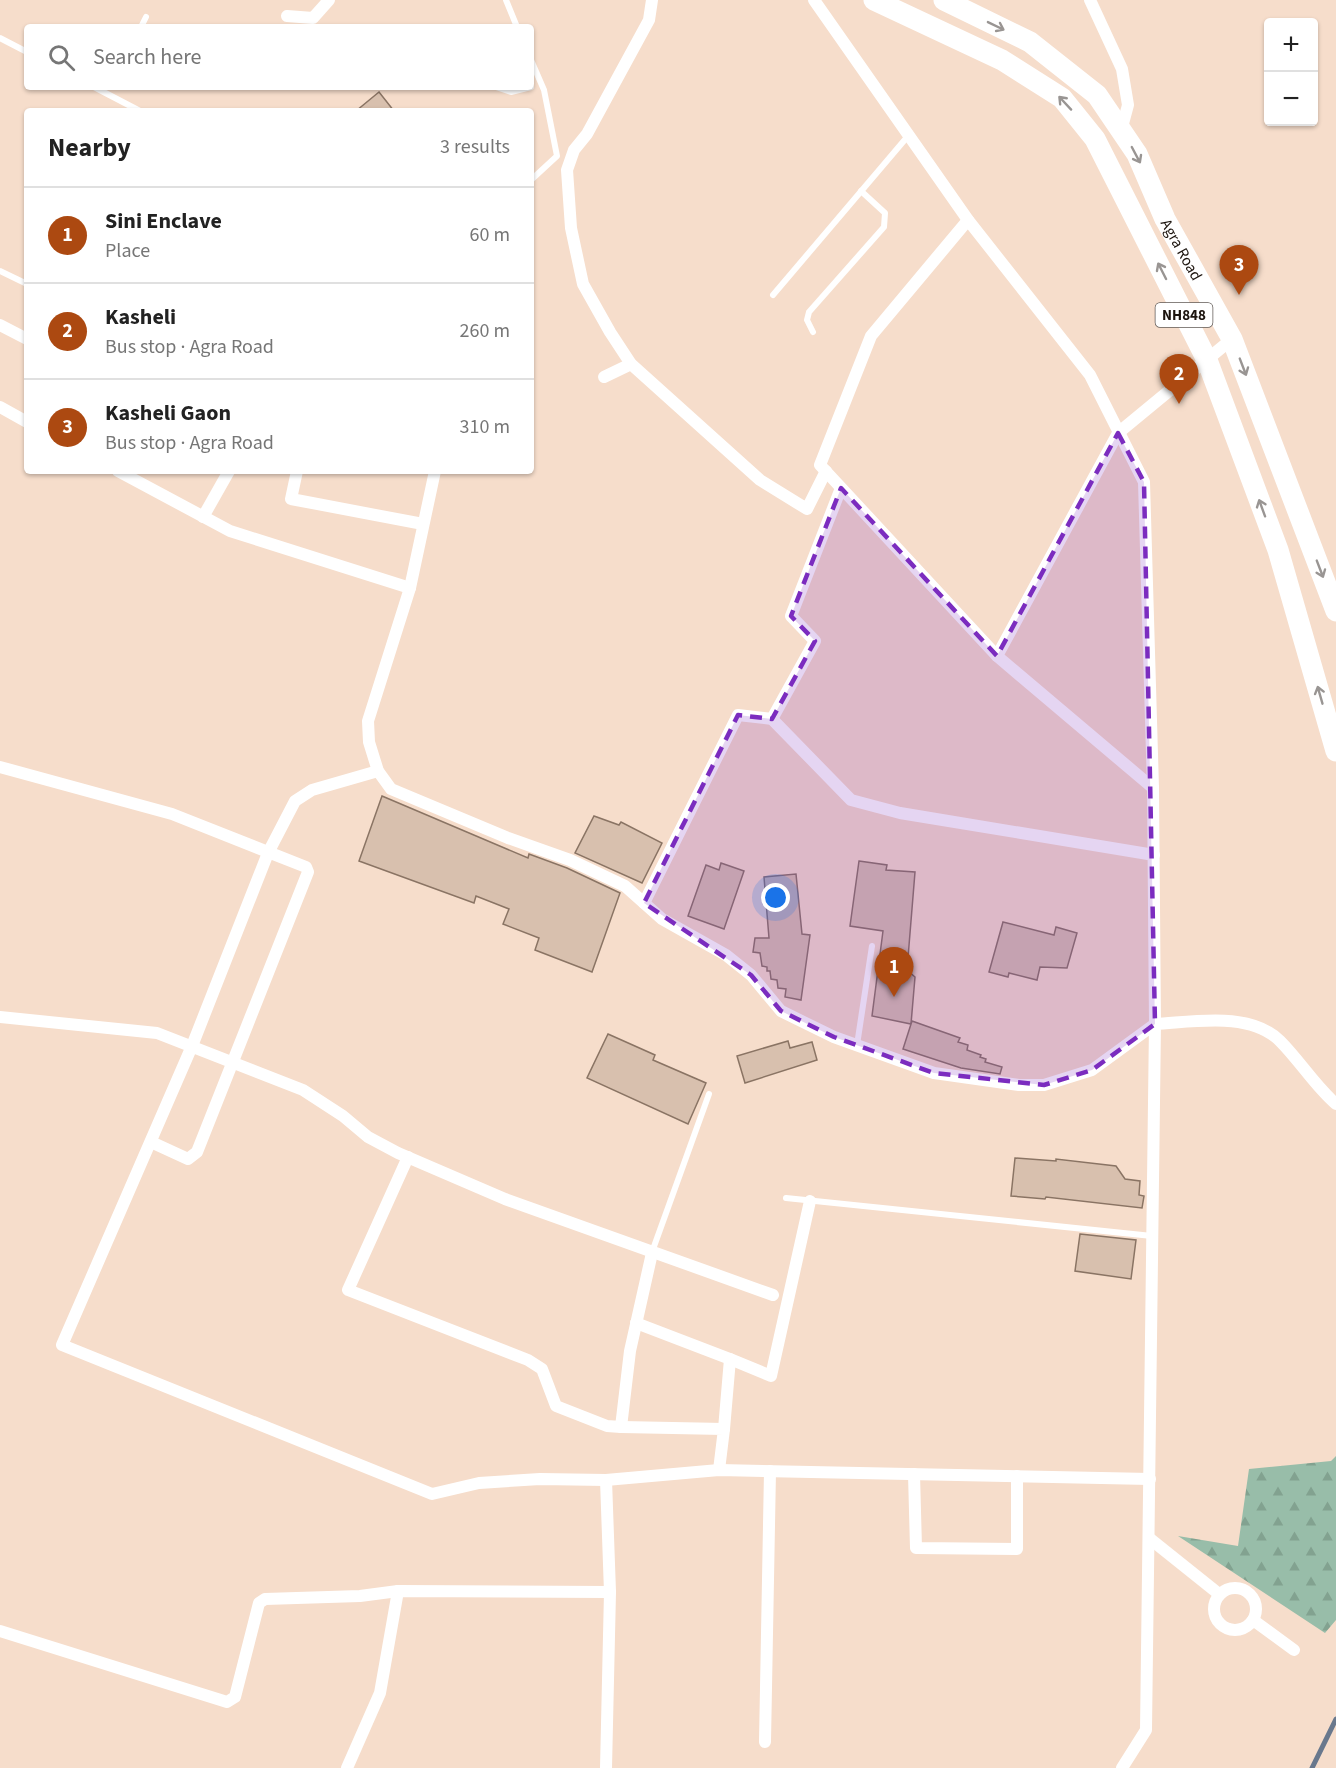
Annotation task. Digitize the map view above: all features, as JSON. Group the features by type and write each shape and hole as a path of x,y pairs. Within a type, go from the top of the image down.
{"highway":[{"name":"NH848","path":"874,0 1002,60 1062,98 1095,139 1207,360 1278,550 1336,751"},
{"name":"Agra Road","path":"944,0 1030,42 1097,96 1137,154 1165,219 1232,339 1336,611"}],"street":[{"path":"287,16 314,18 328,0"},
{"path":"652,0 650,20 586,134 574,150 567,170 572,228 583,284 631,364 760,480 807,509 826,471"},
{"path":"814,0 968,220 1090,375 1144,482 1153,788 1155,1024 1146,1730 1122,1768"},
{"path":"1090,0 1122,69 1128,105 1121,131"},
{"path":"968,220 870,336 820,465 997,656 1153,788"},
{"path":"0,325 24,337"},
{"path":"997,656 1118,433 1232,339"},
{"path":"604,377 631,364"},
{"path":"0,407 24,420"},
{"path":"124,474 230,531 410,588"},
{"path":"203,517 227,474"},
{"path":"296,474 291,499 423,524"},
{"path":"434,474 410,588 368,721 369,742 378,771 391,789 490,831 570,860 625,886 662,919 726,955 751,975 781,1011 834,1037 934,1072 1019,1085 1044,1085 1092,1070 1155,1024 1225,1020 1263,1028 1279,1040 1336,1104"},
{"path":"772,719 814,641 791,616 842,488"},
{"path":"644,903 738,715 772,719 851,800 900,813 1154,855"},
{"path":"0,767 172,814 306,867 308,872 197,1152 188,1159 151,1142"},
{"path":"378,771 312,790 295,801 268,853 192,1046 62,1345 432,1494 479,1483 540,1479 606,1480 719,1470 1150,1479"},
{"path":"0,1017 157,1033 303,1090 343,1116 368,1137 408,1157 506,1198 652,1253 773,1295"},
{"path":"408,1157 348,1290 528,1360 542,1369 556,1406 607,1426 724,1429"},
{"path":"636,1323 771,1376 810,1201"},
{"path":"621,1427 628,1361 652,1253"},
{"path":"719,1470 730,1359"},
{"path":"765,1742 770,1471"},
{"path":"914,1474 916,1548 1017,1549 1017,1476"},
{"path":"606,1480 610,1592 606,1768"},
{"path":"1149,1538 1219,1594"},
{"path":"1232,1588 1245,1590 1254,1600 1256,1607 1253,1620 1242,1629 1235,1631 1222,1626 1214,1614 1213,1607 1219,1594 1232,1588"},
{"path":"0,1631 227,1702 235,1696 259,1603 265,1599 360,1596 398,1591 610,1592"},
{"path":"347,1768 380,1693 398,1591"},
{"path":"1253,1620 1294,1650"}],"lane":[{"path":"506,0 516,24"},
{"path":"142,24 146,17"},
{"path":"0,38 24,50"},
{"path":"534,67 541,84 556,156 534,177"},
{"path":"534,86 541,84"},
{"path":"100,90 135,108"},
{"path":"109,94 111,90"},
{"path":"503,90 511,93 521,90"},
{"path":"773,295 909,135"},
{"path":"813,332 807,320 808,312 884,227 885,213 861,191"},
{"path":"0,271 24,283"},
{"path":"857,1045 872,945"},
{"path":"652,1253 709,1094"},
{"path":"786,1198 1153,1236"}],"highlighted area":[{"path":"1118,433 1144,482 1155,1024 1092,1070 1044,1085 934,1073 834,1037 781,1011 751,975 644,903 738,715 772,719 815,641 791,616 841,488 997,656"}],"green space":[{"path":"1336,1456 1336,1620 1325,1633 1178,1536 1238,1546 1249,1469 1331,1461"}],"building":[{"path":"379,92 392,108 360,108"},
{"path":"382,796 528,858 529,854 567,868 620,893 592,972 535,950 539,938 503,924 509,909 476,896 474,903 359,861"},
{"path":"594,816 619,825 621,822 662,843 642,883 575,853"},
{"path":"859,861 887,865 886,870 915,872 907,970 915,977 911,1024 872,1016 883,931 850,926"},
{"path":"721,863 744,871 724,929 688,916 706,865 719,870"},
{"path":"796,874 802,934 810,935 801,1000 785,997 786,989 778,988 777,980 771,979 770,971 767,971 767,967 762,966 760,953 753,952 755,938 769,938 764,877"},
{"path":"1003,922 1054,935 1056,927 1077,933 1067,968 1040,967 1037,980 1009,973 1008,977 989,972"},
{"path":"912,1021 960,1038 958,1042 968,1045 967,1050 981,1055 980,1057 986,1059 985,1062 1002,1067 1000,1074 961,1068 903,1049"},
{"path":"608,1034 655,1055 653,1060 706,1083 688,1124 587,1078"},
{"path":"788,1041 790,1048 812,1042 817,1060 745,1083 737,1056"},
{"path":"1015,1158 1056,1161 1056,1159 1116,1166 1125,1179 1140,1181 1139,1195 1144,1196 1142,1208 1046,1197 1045,1199 1011,1196"},
{"path":"1080,1234 1136,1240 1131,1279 1075,1271"}],"waterway":[{"path":"1312,1768 1336,1719"}],"place":[{"name":"Kasheli Gaon","path":"1239,295"},
{"name":"Kasheli","path":"1179,404"},
{"name":"Sini Enclave","path":"894,997"}]}
